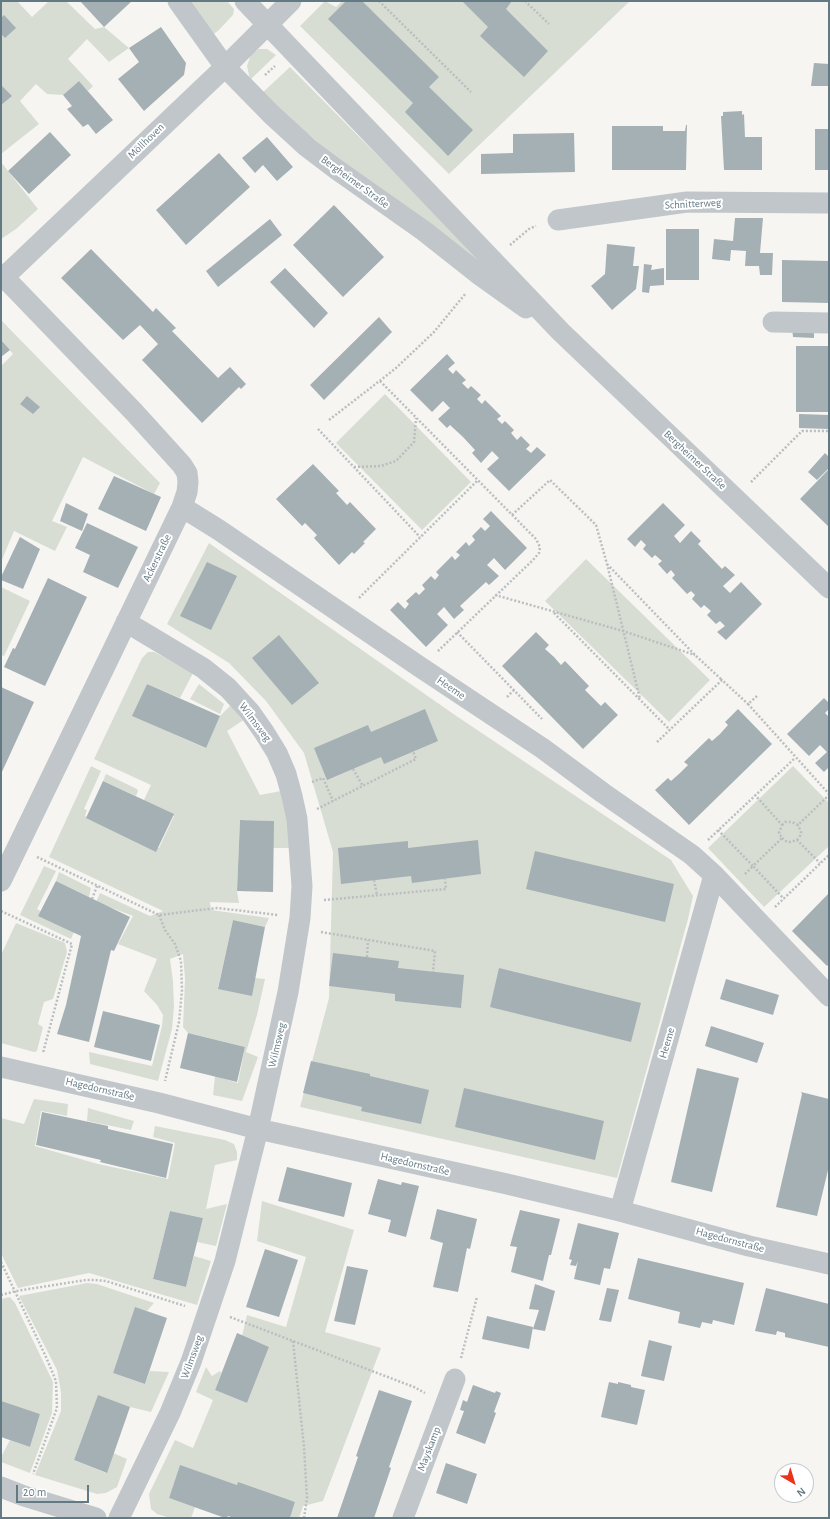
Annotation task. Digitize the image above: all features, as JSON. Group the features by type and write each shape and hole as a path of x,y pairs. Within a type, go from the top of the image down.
{"street":[{"name":"Bergheimer Straße","path":"178,1 225,67 247,92 307,147 424,231 487,269"},
{"name":"Bergheimer Straße","path":"245,1 292,50 487,269 560,332 829,588"},
{"name":"Möllhoven","path":"2,277 225,67 291,1"},
{"name":"Schnitterweg","path":"558,220 687,202 829,203"},
{"name":"Ackerstraße","path":"1,881 182,507 188,482 187,473 182,465 134,412 2,277"},
{"path":"773,322 829,323"},
{"name":"Heeme","path":"182,507 219,530 420,668 542,748 603,793 692,855 721,882 829,996"},
{"name":"Wilmsweg","path":"119,1518 170,1413 209,1311 227,1253 258,1129 288,992 300,916 302,886 297,819 290,789 286,774 264,732 250,712 228,688 203,668 126,622"},
{"name":"Heeme","path":"620,1211 721,882"},
{"name":"Hagedornstraße","path":"1,1067 159,1103 258,1129 620,1211 749,1246 829,1264"},
{"name":"Mayskamp","path":"403,1518 455,1379"},
{"path":"1,1487 24,1496 96,1518"}],"path":[{"path":"380,1 471,92"},
{"path":"525,1 550,24"},
{"path":"247,92 292,50"},
{"path":"329,420 395,369 434,332 505,249 529,230 545,222 558,220"},
{"path":"380,381 536,539 540,547 539,553 533,560 420,668"},
{"path":"354,467 381,466 396,461 414,442 416,418"},
{"path":"318,429 420,537"},
{"path":"736,498 802,431 829,431"},
{"path":"342,614 478,480"},
{"path":"512,515 550,480 596,525 640,699"},
{"path":"607,564 695,655 748,704 829,795 798,825"},
{"path":"495,595 623,631 695,655"},
{"path":"554,612 670,730"},
{"path":"457,632 546,722"},
{"path":"657,742 722,680"},
{"path":"748,704 757,696"},
{"path":"297,819 416,759 413,752"},
{"path":"692,855 795,758"},
{"path":"353,769 362,786"},
{"path":"290,789 323,778 333,801"},
{"path":"755,795 782,825"},
{"path":"785,822 792,822 798,825 801,832 797,840 790,842 786,841 779,833 785,822"},
{"path":"718,830 784,899"},
{"path":"721,882 753,866 782,838"},
{"path":"797,840 820,864"},
{"path":"17,847 159,915 217,908 300,916 368,940 436,951 433,972"},
{"path":"759,923 829,855"},
{"path":"300,916 377,895 446,889 445,879"},
{"path":"374,880 377,895"},
{"path":"92,899 97,886"},
{"path":"1,911 72,944 37,1075"},
{"path":"159,915 165,930 179,952 181,960 182,990 179,1022 159,1103"},
{"path":"367,957 368,940"},
{"path":"1,1262 16,1291 56,1381 57,1408 24,1496"},
{"path":"1,1295 16,1291 86,1280 100,1281 209,1311 414,1387 446,1404"},
{"path":"455,1379 477,1297"},
{"path":"293,1341 304,1447 307,1498 304,1518"}],"shaded area":[{"path":"1,1 17,1 32,17 49,1 66,1 95,29 104,27 129,48 109,62 87,39 68,59 93,86 88,91 79,81 63,95 47,94 36,84 20,101 39,124 1,154"},
{"path":"187,1 227,1 234,9 233,15 218,31 210,36"},
{"path":"325,1 336,7 342,1 630,1 449,174 300,26"},
{"path":"259,49 267,49 276,55 250,80 247,66 251,54"},
{"path":"290,67 481,260 475,266 304,131 261,94"},
{"path":"1,162 38,209 16,229 1,239"},
{"path":"1,320 160,483 154,494 83,457 52,521 67,527 55,551 14,531 1,562 1,366 13,354 1,340"},
{"path":"385,394 471,482 422,530 336,443"},
{"path":"209,543 452,713 671,860 693,896 617,1178 300,1107 329,998 333,852 304,753 266,701 229,663 167,624"},
{"path":"586,559 710,680 669,722 545,601"},
{"path":"1,587 30,601 4,656 1,655"},
{"path":"148,652 154,652 193,673 180,698 147,684 133,716 205,748 220,716 234,702 248,717 227,731 260,795 281,791 288,821 290,848 273,848 273,821 240,820 237,891 239,903 210,902 211,910 269,918 265,927 233,920 218,988 255,978 265,979 257,1015 246,1052 258,1057 242,1101 213,1095 215,1076 238,1083 245,1047 188,1033 183,1027 185,979 183,954 170,959 174,1007 172,1029 158,1081 90,1064 89,1052 152,1066 162,1026 163,1015 157,1005 144,991 157,959 118,944 133,916 96,902 100,893 150,916 163,911 49,857 91,766 101,771 84,809 87,810 85,816 159,848 174,816 143,802 151,785 94,759 142,658"},
{"path":"199,684 224,704 220,714 190,699"},
{"path":"793,766 829,803 829,846 764,907 708,848"},
{"path":"106,774 137,789 138,791 136,796 103,781"},
{"path":"44,866 56,871 37,909 74,932 71,939 20,915"},
{"path":"59,872 91,888 89,897 56,881"},
{"path":"16,923 65,943 67,952 53,999 44,1002 38,1024 43,1027 37,1051 34,1052 1,1043 1,955"},
{"path":"34,1099 68,1104 67,1116 41,1111 35,1146 98,1164 168,1179 175,1143 153,1137 155,1126 225,1140 234,1144 237,1152 237,1160 215,1165 206,1209 227,1204 216,1246 197,1242 203,1218 170,1211 153,1279 186,1287 194,1256 211,1261 197,1305 89,1273 18,1288 1,1253 1,1118 24,1124"},
{"path":"88,1108 134,1121 131,1130 87,1121"},
{"path":"262,1201 354,1230 325,1332 381,1348 323,1501 303,1506 299,1518 290,1518 295,1502 180,1466 169,1498 195,1507 191,1518 170,1518 157,1514 151,1509 149,1494 175,1440 193,1448 213,1400 196,1392 206,1367 212,1376 220,1371 221,1373 215,1390 247,1403 269,1347 242,1336 247,1315 286,1327 306,1257 257,1241"},
{"path":"87,1283 97,1284 154,1303 147,1311 135,1308 113,1373 145,1384 150,1371 169,1372 151,1412 130,1407 98,1396 74,1460 106,1473 113,1453 127,1459 117,1487 106,1493 97,1494 35,1475 61,1411 61,1392 57,1370 19,1296"},
{"path":"10,1297 15,1303 53,1382 52,1413 30,1473 1,1462 1,1457 10,1440 30,1447 40,1414 1,1402 1,1299"}],"building":[{"path":"80,1 132,1 104,27"},
{"path":"346,1 362,1 439,77 429,87 473,130 448,156 405,112 413,103 328,19"},
{"path":"462,1 512,1 506,9 548,51 524,77 480,36 488,27"},
{"path":"4,15 16,28 5,38 1,34 1,18"},
{"path":"161,27 186,63 184,75 144,111 118,79 139,62 129,48"},
{"path":"814,63 829,64 829,86 811,86"},
{"path":"79,81 113,120 96,134 88,124 83,127 67,109 72,106 63,95"},
{"path":"1,85 12,96 1,105"},
{"path":"742,111 742,115 744,114 745,137 762,137 762,170 724,170 721,116 723,116 723,112"},
{"path":"686,125 686,170 612,170 612,126 663,126 663,131 685,131"},
{"path":"815,129 829,129 829,170 815,170"},
{"path":"50,132 71,155 29,194 8,171"},
{"path":"574,133 575,172 481,174 481,154 513,153 513,134"},
{"path":"267,137 293,167 277,181 263,165 255,173 242,158"},
{"path":"219,153 250,187 186,245 156,210"},
{"path":"334,205 384,257 343,297 293,245"},
{"path":"735,218 763,218 760,253 773,253 772,275 760,275 759,266 745,266 746,251 731,250 730,261 712,259 714,239 733,241"},
{"path":"270,219 282,235 218,287 206,271"},
{"path":"666,229 699,229 699,280 666,280"},
{"path":"607,244 635,247 633,266 639,266 636,289 612,310 591,286 605,274"},
{"path":"91,249 153,312 156,308 176,328 172,331 218,378 230,367 246,384 241,389 239,387 202,423 142,360 158,344 140,325 123,340 61,278"},
{"path":"782,260 829,261 829,303 782,302"},
{"path":"644,264 652,265 651,270 664,268 664,285 650,286 649,293 642,292"},
{"path":"285,268 328,313 314,328 270,282"},
{"path":"379,317 392,332 324,400 310,385"},
{"path":"792,327 814,327 814,338 793,337"},
{"path":"1,340 10,350 1,357"},
{"path":"796,346 829,346 829,412 796,412"},
{"path":"447,354 455,363 448,369 453,374 456,370 466,380 462,383 468,389 471,386 481,395 477,399 482,404 485,400 501,416 497,419 502,424 505,421 514,430 511,433 517,440 521,436 530,445 526,449 531,453 537,447 546,455 509,491 487,469 499,458 492,451 481,463 472,453 475,450 463,437 450,425 447,428 438,419 450,408 443,401 432,412 410,390"},
{"path":"27,396 40,407 33,414 20,404"},
{"path":"799,414 829,415 829,429 799,428"},
{"path":"825,453 829,457 829,468 817,480 808,472"},
{"path":"313,464 339,491 336,493 347,505 350,502 376,529 354,554 352,552 339,565 314,538 317,535 305,523 302,526 276,499"},
{"path":"829,469 829,527 800,499"},
{"path":"114,476 161,497 146,531 98,509"},
{"path":"66,503 88,514 82,531 60,521"},
{"path":"663,503 685,525 674,536 680,543 691,531 701,541 698,544 722,569 725,566 735,575 723,586 730,593 741,582 762,604 726,640 717,632 725,626 720,621 716,624 707,615 711,611 704,605 701,608 692,599 695,595 691,591 687,594 672,578 675,575 671,570 667,574 658,564 662,561 655,555 652,558 643,549 646,545 641,540 635,547 627,539"},
{"path":"491,511 527,548 505,570 494,558 487,565 499,576 489,585 486,582 460,606 464,610 454,619 444,607 437,614 448,625 426,647 390,610 398,602 405,609 409,604 406,601 416,592 419,595 425,589 422,585 431,576 435,580 439,575 436,572 452,556 455,560 460,555 456,552 466,542 469,546 475,540 472,536 481,527 485,531 490,526 483,519"},
{"path":"87,523 138,547 118,588 83,572 90,555 75,548"},
{"path":"20,537 40,549 23,589 1,580 1,577"},
{"path":"207,562 237,576 211,630 180,616"},
{"path":"48,578 87,597 45,686 4,667 13,648 15,649"},
{"path":"536,632 549,645 545,649 561,665 565,661 589,686 585,690 601,706 605,702 618,715 583,749 502,666"},
{"path":"279,635 319,683 292,705 252,658"},
{"path":"147,684 220,716 206,748 132,716"},
{"path":"1,687 34,702 1,774"},
{"path":"824,698 829,703 829,709 825,713 829,717 829,770 828,768 824,772 815,763 827,752 820,745 809,756 787,734"},
{"path":"425,709 438,741 384,764 381,757 327,780 314,748 368,725 371,732"},
{"path":"738,709 772,744 689,825 655,790 668,778 671,781 680,773 688,765 684,762 709,738 712,741 720,734 728,725 725,722"},
{"path":"103,781 174,814 156,852 86,818"},
{"path":"240,820 274,821 273,892 237,891"},
{"path":"478,840 481,874 412,883 411,876 341,884 338,848 408,841 408,848"},
{"path":"535,851 674,884 665,922 526,889"},
{"path":"56,881 130,917 114,951 111,950 89,1042 57,1034 66,1005 81,936 38,916"},
{"path":"829,893 829,964 827,966 792,931"},
{"path":"233,920 265,927 252,996 218,989"},
{"path":"333,953 399,961 398,968 464,975 461,1008 395,1001 395,994 329,986"},
{"path":"499,968 641,1003 631,1042 490,1007"},
{"path":"726,979 779,995 773,1015 720,999"},
{"path":"103,1011 160,1025 151,1061 94,1047"},
{"path":"711,1026 764,1043 757,1063 705,1046"},
{"path":"188,1033 245,1047 237,1082 180,1068"},
{"path":"311,1061 370,1074 370,1076 429,1090 421,1124 361,1111 362,1107 303,1093"},
{"path":"697,1068 739,1078 712,1192 671,1182"},
{"path":"464,1088 604,1121 595,1160 455,1127"},
{"path":"801,1092 829,1099 829,1166 817,1216 776,1207 802,1094"},
{"path":"42,1112 108,1126 108,1129 173,1144 166,1178 100,1162 101,1160 36,1145"},
{"path":"287,1167 352,1183 344,1217 278,1201"},
{"path":"378,1179 401,1185 402,1182 419,1186 406,1237 388,1232 391,1220 368,1214"},
{"path":"437,1209 477,1219 470,1249 467,1248 458,1292 433,1287 443,1243 430,1239"},
{"path":"520,1210 560,1219 543,1281 511,1272 517,1247 510,1246"},
{"path":"170,1211 203,1218 186,1287 153,1279"},
{"path":"578,1223 619,1233 610,1269 604,1268 600,1285 574,1279 578,1261 576,1266 570,1265 572,1260 569,1259"},
{"path":"265,1249 298,1260 279,1317 246,1307"},
{"path":"638,1258 744,1283 734,1325 713,1320 712,1324 702,1322 700,1328 678,1323 680,1312 628,1299"},
{"path":"347,1266 368,1270 355,1325 334,1321"},
{"path":"535,1284 555,1291 545,1331 533,1329 539,1310 529,1309"},
{"path":"607,1288 619,1290 611,1322 599,1320"},
{"path":"766,1288 829,1304 829,1347 785,1337 785,1333 777,1331 776,1335 755,1331"},
{"path":"135,1307 167,1318 145,1384 113,1373"},
{"path":"487,1316 533,1327 529,1349 482,1339"},
{"path":"237,1333 269,1347 247,1403 215,1390"},
{"path":"649,1340 672,1346 664,1381 641,1376"},
{"path":"609,1382 618,1384 618,1382 645,1390 637,1425 601,1417"},
{"path":"473,1385 495,1393 496,1391 501,1393 494,1412 496,1413 485,1444 456,1433 464,1411 460,1410 463,1400 467,1402"},
{"path":"379,1390 412,1401 389,1467 391,1468 374,1518 337,1518 358,1457 356,1456"},
{"path":"98,1395 130,1407 107,1473 74,1460"},
{"path":"1,1401 40,1414 30,1447 1,1437"},
{"path":"446,1463 477,1474 467,1504 436,1493"},
{"path":"180,1465 237,1485 238,1482 295,1502 290,1518 234,1518 228,1516 225,1518 169,1498"}]}
